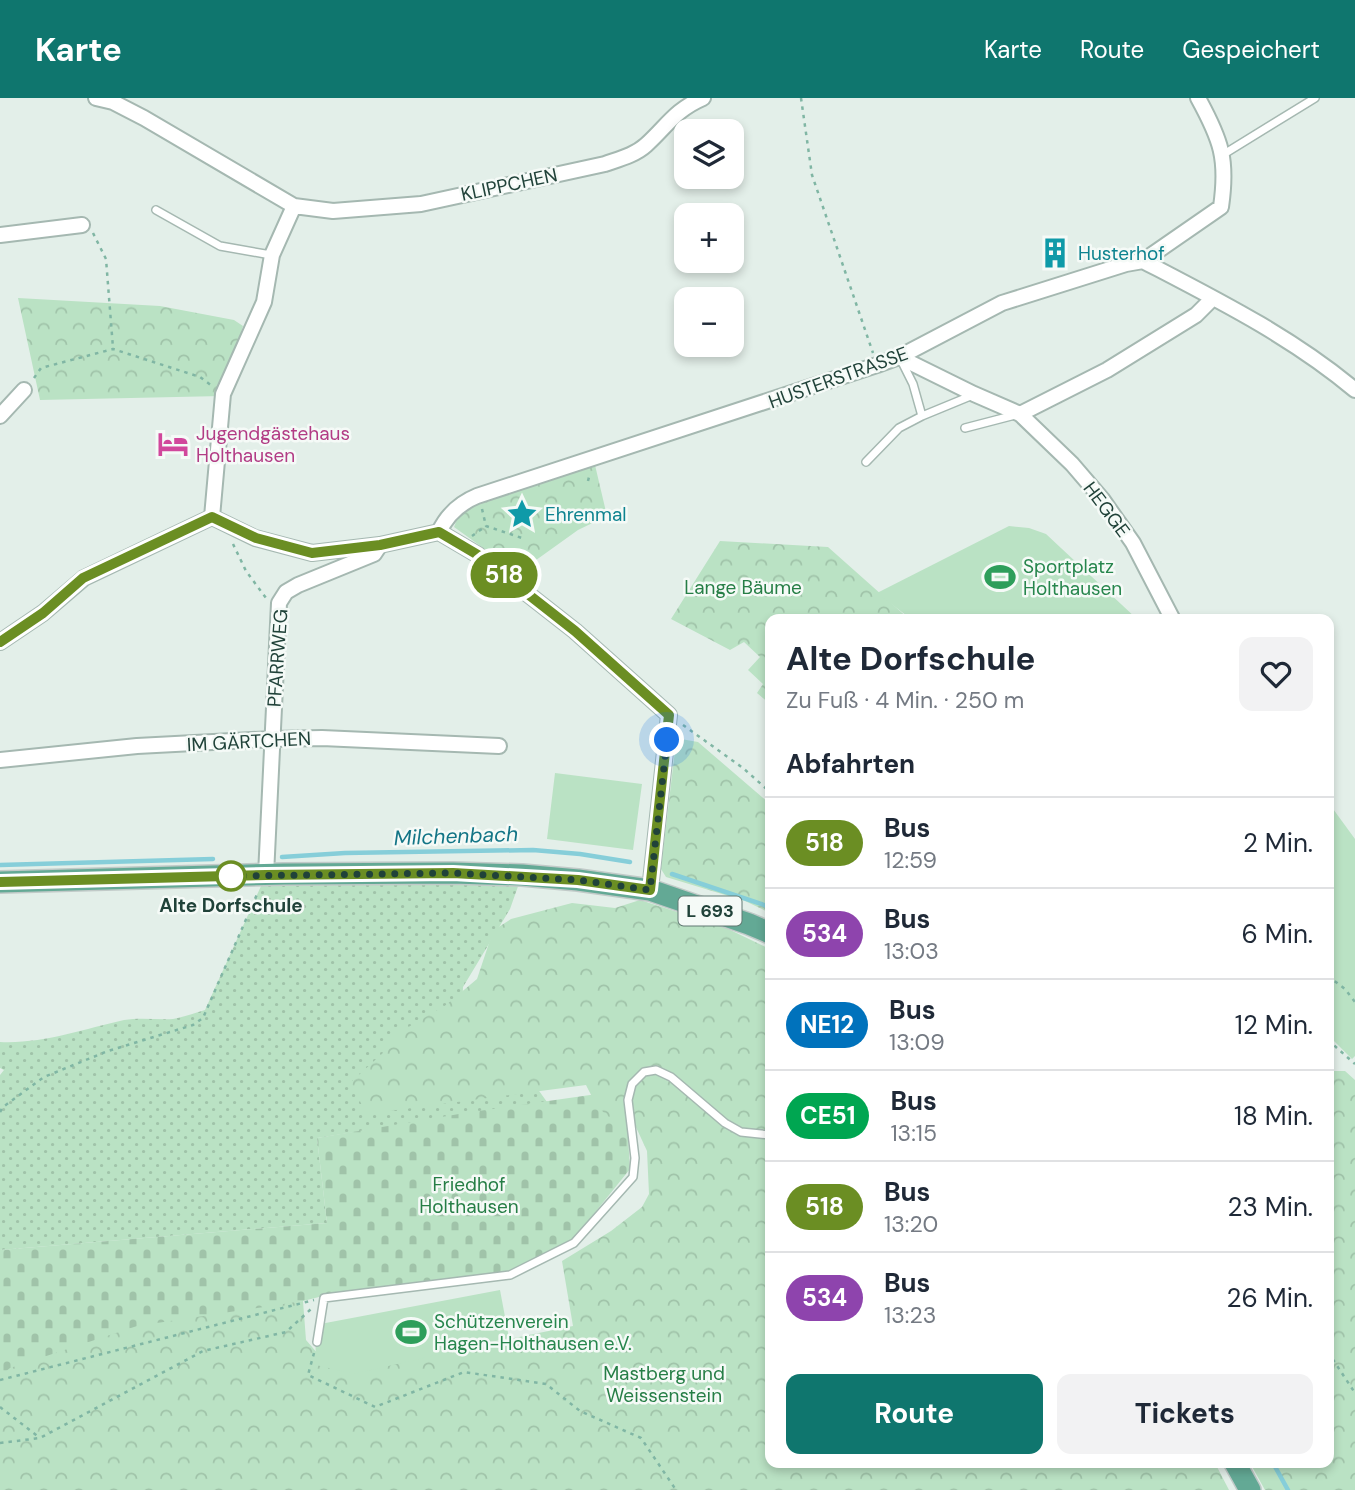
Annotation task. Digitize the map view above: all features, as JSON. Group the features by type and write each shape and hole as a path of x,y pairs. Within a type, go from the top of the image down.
{"main road":[{"name":"L 693","path":"0,883 266,875 522,875 650,890 765,931"},
{"path":"1238,1468 1250,1490"}],"street":[{"name":"KLIPPCHEN","path":"96,98 113,102 144,118 294,206 333,211 421,204 605,164 646,146 664,124 688,104 703,98"},
{"name":"HUSTERSTRASSE","path":"439,532 446,517 477,496 877,365 899,357 1002,303 1143,261 1222,207 1224,154 1212,123 1198,98"},
{"path":"212,517 223,394 264,302 272,255 294,206"},
{"path":"0,235 82,225"},
{"path":"1143,261 1213,298 1330,369 1355,390"},
{"path":"1020,414 1107,370 1196,315 1213,298"},
{"name":"HEGGE","path":"899,357 1020,414 1072,464 1102,499 1133,542 1170,614"},
{"path":"0,416 24,390"},
{"path":"212,517 256,538 312,553 380,545 439,532 478,555 575,631 648,702 669,715 650,890"},
{"path":"0,642 43,613 83,578 212,517"},
{"name":"PFARRWEG","path":"266,875 279,603 286,592 298,585 374,554 380,545"},
{"name":"IM GÄRTCHEN","path":"0,760 136,746 272,739 322,738 499,746"}],"lane":[{"path":"1224,154 1315,98"},
{"path":"156,210 220,246 272,255"},
{"path":"899,357 913,384 922,416"},
{"path":"866,462 899,429 974,394"},
{"path":"965,428 1020,414"},
{"path":"317,1342 324,1298 510,1275 574,1243 633,1177 635,1158 628,1100 632,1084 644,1072 656,1070 671,1077 725,1123 741,1132 765,1134"}],"path":[{"path":"801,98 812,175 877,365"},
{"path":"82,225 96,235 106,259 113,349"},
{"path":"24,390 41,368 113,349 200,377 223,394"},
{"path":"482,509 486,526 522,538"},
{"path":"227,524 246,571 268,600 279,609"},
{"path":"669,715 743,768 765,788"},
{"path":"0,1112 44,1077 108,1051 193,1025 203,1018 266,875"},
{"path":"1334,980 1355,1002"},
{"path":"1334,1045 1354,1061"},
{"path":"0,1380 324,1298"},
{"path":"0,1443 40,1438 203,1351 286,1332 324,1298"},
{"path":"317,1342 309,1375 375,1407 464,1372 546,1384 580,1411 641,1438 676,1490"},
{"path":"1334,1361 1355,1393"},
{"path":"0,1407 40,1438"}],"green space":[{"path":"18,298 160,306 234,320 243,326 222,396 40,400"},
{"path":"595,465 607,516 578,530 518,573 454,527 460,512 488,497"},
{"name":"Sportplatz Holthausen","path":"1009,526 1029,528 1046,534 1132,614 904,614 877,593"},
{"name":"Lange Bäume","path":"720,541 828,547 903,614 765,614 765,700 757,693 763,684 748,670 760,657 744,642 730,650 671,619"},
{"path":"681,739 698,742 765,800 765,911 745,901 666,877 661,869 675,750"},
{"path":"555,773 642,784 633,850 547,839"},
{"path":"1334,810 1355,839 1355,1056 1352,1059 1334,1041"},
{"path":"266,875 522,875 510,909 463,987 462,1011 527,1074 547,1102 317,1138 327,1223 0,1250 0,1075 4,1070 0,1068 0,1042 32,1041 130,1019 173,1019 205,1010"},
{"name":"Mastberg und Weissenstein","path":"640,900 724,927 765,947 765,1468 1218,1468 1229,1490 0,1490 0,1376 10,1368 137,1326 303,1301 306,1340 319,1355 370,1367 573,1326 562,1261 611,1231 642,1207 649,1194 647,1151 635,1125 618,1122 604,1113 586,1085 366,1114 351,1082 384,1052 388,1035 405,1029 446,1005 477,979 497,928 511,919 572,903 615,908"},
{"path":"1334,1071 1345,1071 1355,1080 1355,1490 1265,1490 1253,1468 1334,1468"},
{"name":"Friedhof Holthausen","path":"625,1090 630,1169 572,1241 509,1273 319,1297 0,1377 0,1250 327,1223 317,1138"},
{"name":"Schützenverein Hagen-Holthausen e.V.","path":"500,1290 509,1338 354,1374 316,1365 315,1325"}],"waterway":[{"name":"Milchenbach","path":"282,857 345,853 533,850 630,862"},
{"name":"Milchenbach","path":"0,865 213,859"},
{"name":"Milchenbach","path":"672,874 765,905"},
{"name":"Milchenbach","path":"1276,1468 1288,1490"}],"bus line":[{"name":"518","path":"0,642 43,613 83,578 212,517 256,538 312,553 380,545 439,532 478,555 575,631 669,715 650,890 522,875 453,873 0,882"}],"place":[{"name":"Husterhof","path":"1055,253"},
{"name":"Jugendgästehaus Holthausen","path":"173,444"},
{"name":"Ehrenmal","path":"522,514"},
{"name":"Sportplatz Holthausen","path":"1000,577"},
{"name":"Alte Dorfschule","path":"231,876"},
{"name":"Schützenverein Hagen-Holthausen e.V.","path":"411,1332"}],"route":[{"path":"231,876 453,873 522,875 650,890 667,740"}]}
